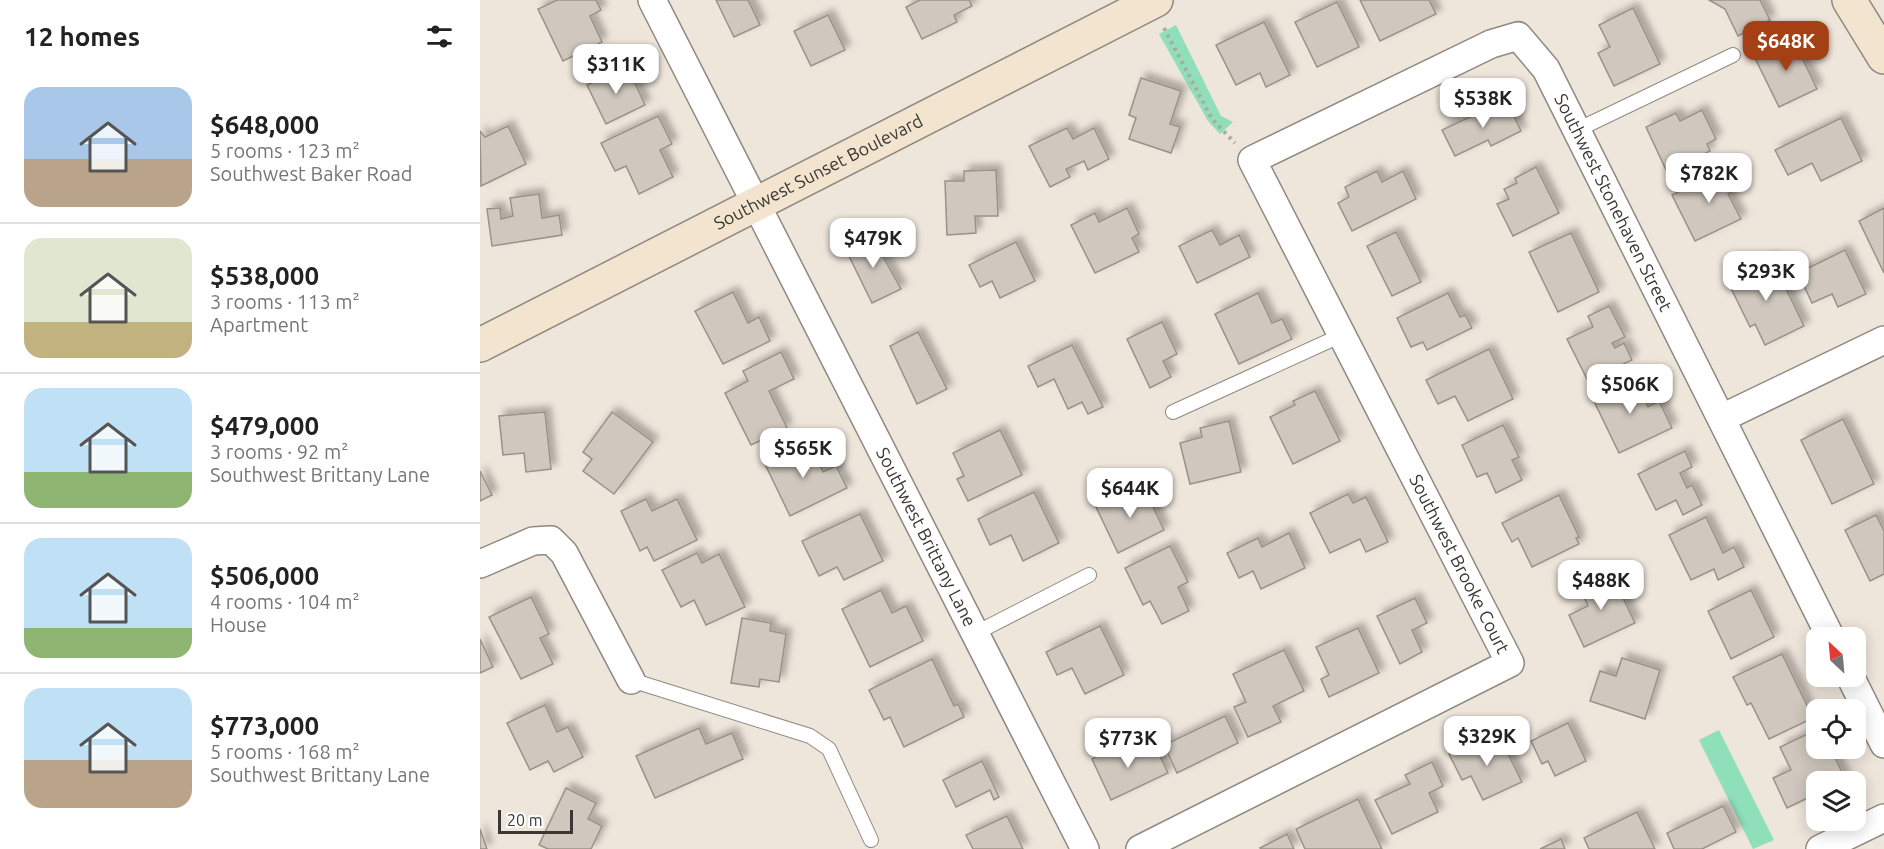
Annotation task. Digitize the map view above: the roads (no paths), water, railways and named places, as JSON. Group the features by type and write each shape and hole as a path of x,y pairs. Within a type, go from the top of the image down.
{"main road":[{"path":"1849,0 1884,57"},
{"name":"Southwest Sunset Boulevard","path":"480,345 1152,2"}],"street":[{"name":"Southwest Brittany Lane","path":"652,0 1085,849"},
{"name":"Southwest Stonehaven Street","path":"1252,160 1491,44 1518,36 1546,69 1826,627"},
{"name":"Southwest Brooke Court","path":"1140,849 1510,663 1252,160"},
{"path":"1722,418 1884,340"},
{"path":"480,564 533,541 551,540 564,554 631,680"},
{"path":"1856,687 1884,744"},
{"path":"1820,849 1884,818"}],"lane":[{"path":"1577,130 1732,55"},
{"path":"1173,412 1342,335"},
{"path":"976,633 1089,575"},
{"path":"631,680 810,736 829,749 871,840"}]}
